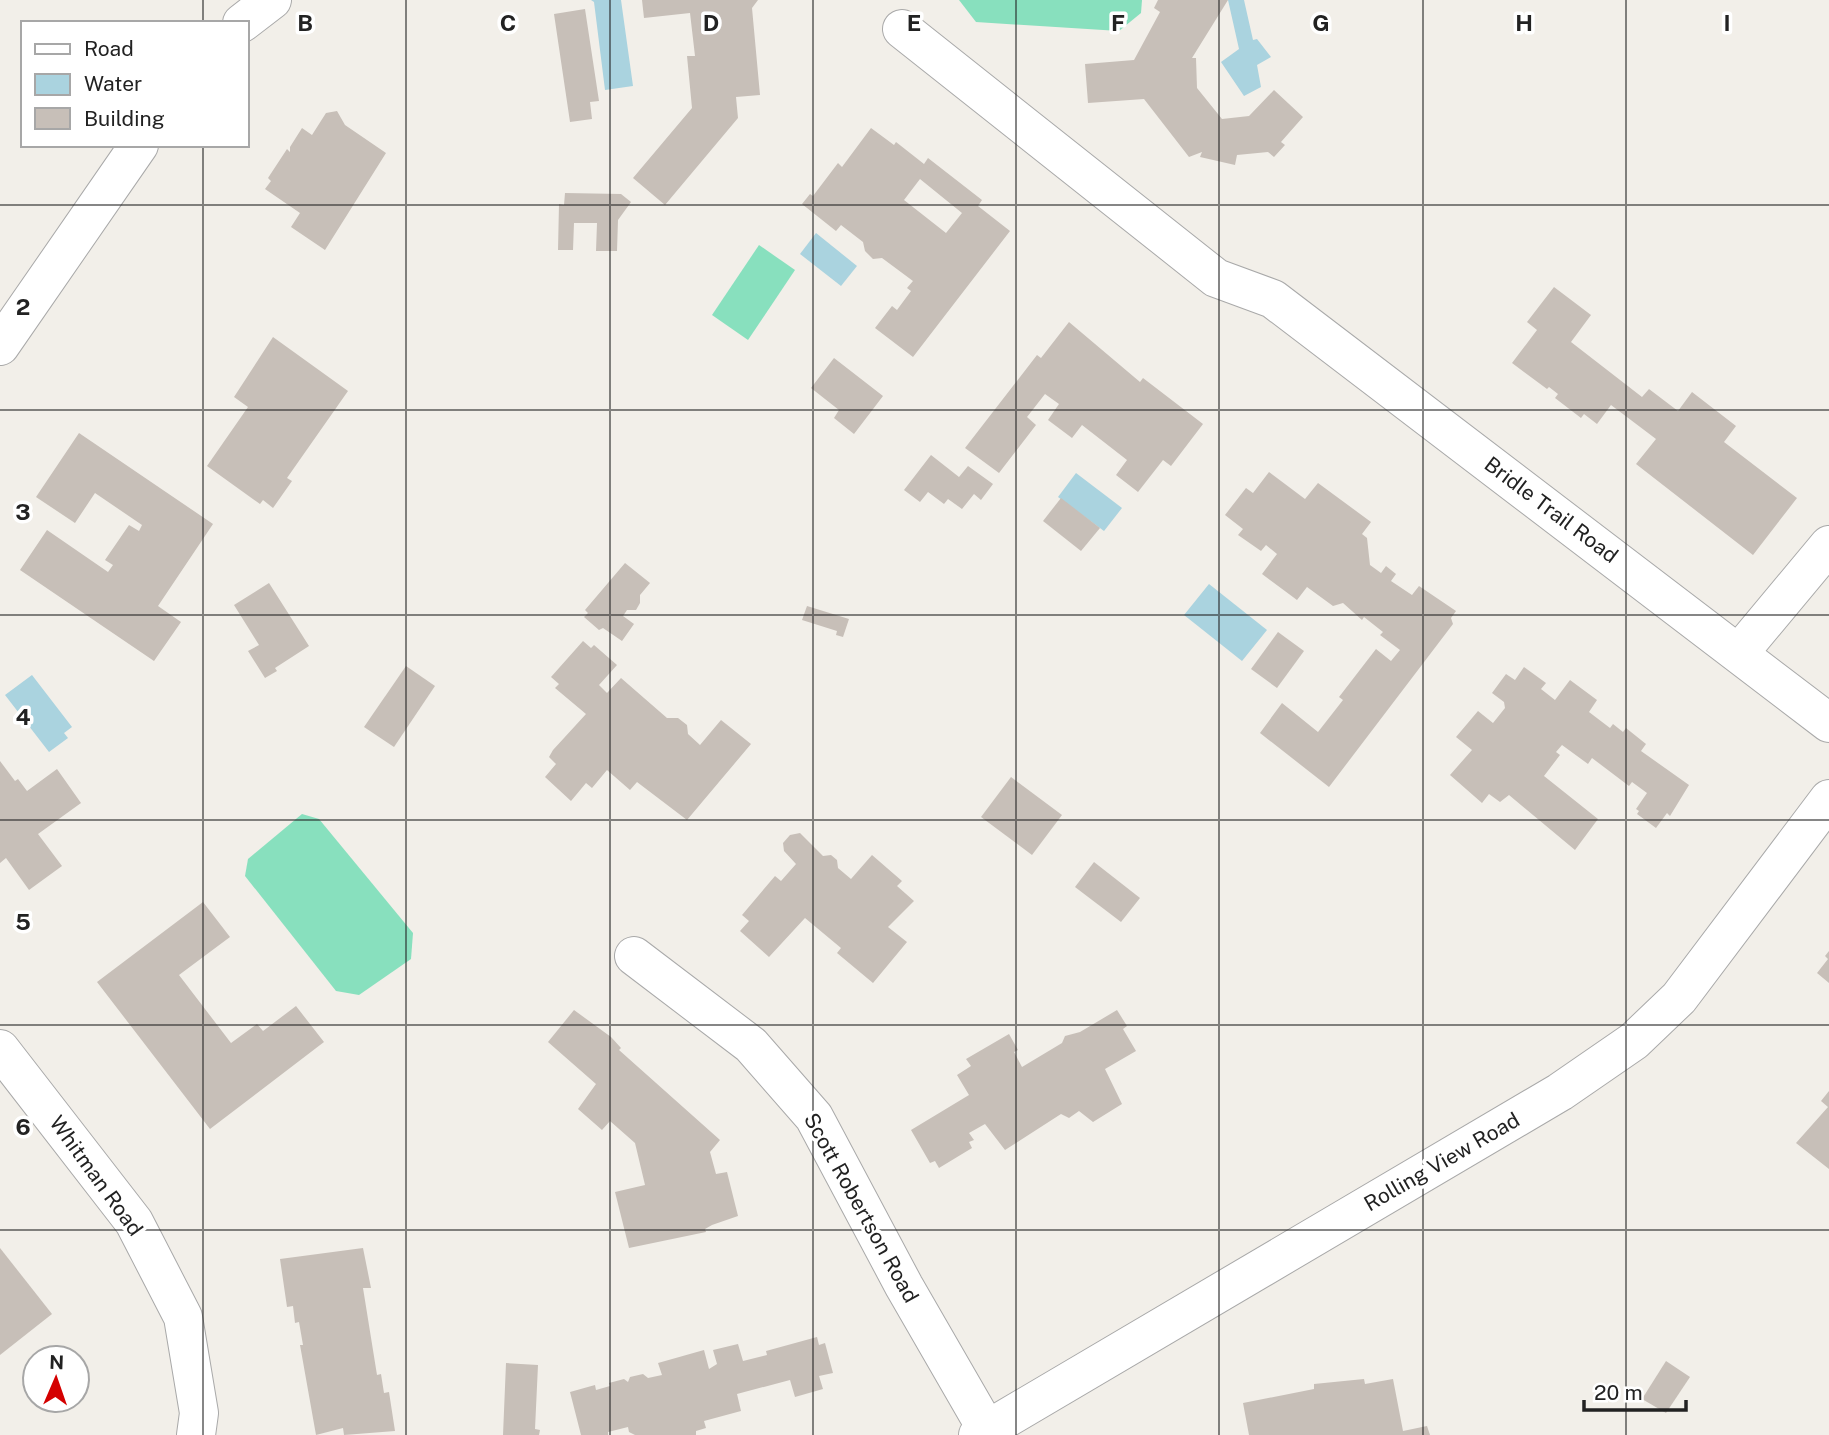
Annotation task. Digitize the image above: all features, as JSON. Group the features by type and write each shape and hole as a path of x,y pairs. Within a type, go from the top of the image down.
{"street":[{"path":"245,21 272,0"},
{"name":"Bridle Trail Road","path":"902,29 1216,278 1273,299 1829,723"},
{"path":"0,346 138,147"},
{"path":"1739,653 1829,545"},
{"name":"Rolling View Road","path":"985,1433 1548,1099 1634,1041 1679,998 1829,799"},
{"name":"Scott Robertson Road","path":"634,956 751,1045 814,1117 985,1433"},
{"name":"Whitman Road","path":"0,1049 134,1222 183,1317 199,1413 196,1435"}],"green space":[{"path":"959,0 1142,0 1141,13 1119,31 976,22"},
{"path":"759,245 795,270 748,340 712,315"},
{"path":"302,814 319,819 413,933 411,959 359,995 336,991 245,876 248,859"}],"water":[{"path":"591,0 621,0 633,86 605,90 594,2"},
{"path":"1228,0 1244,0 1253,40 1257,39 1271,57 1257,65 1261,87 1244,96 1221,62 1239,49"},
{"path":"816,233 857,266 841,286 800,254"},
{"path":"1076,473 1122,508 1104,531 1058,497"},
{"path":"1209,584 1267,630 1242,661 1184,615"},
{"path":"32,675 72,727 64,733 68,738 49,752 5,695"}],"building":[{"path":"642,0 758,0 752,8 760,95 736,97 738,118 665,205 633,178 692,108 687,56 695,56 690,13 644,18"},
{"path":"1158,0 1228,0 1192,58 1196,58 1197,88 1222,119 1249,116 1274,90 1303,117 1281,142 1285,145 1274,157 1268,152 1237,155 1235,165 1200,157 1202,152 1189,157 1144,99 1088,103 1085,64 1134,60 1160,12 1154,8"},
{"path":"585,9 599,101 590,102 592,119 570,122 554,14"},
{"path":"337,111 345,125 386,153 325,250 291,227 300,213 265,189 271,181 268,178 287,149 290,152 290,147 302,128 312,135 326,113"},
{"path":"871,128 894,145 896,142 924,164 928,158 982,200 978,206 1010,231 913,357 875,328 892,306 897,310 911,291 907,288 913,281 882,258 873,259 865,251 863,242 841,225 836,231 802,204 810,194 813,196 838,163 842,167","holes":["920,179 962,213 946,233 904,200"]},
{"path":"565,193 621,194 631,202 618,220 617,251 596,251 597,223 574,223 573,250 558,250 559,204 564,205"},
{"path":"1554,287 1591,315 1571,342 1642,397 1649,389 1678,411 1692,392 1736,426 1724,442 1797,498 1753,555 1636,464 1656,439 1611,405 1597,424 1584,414 1581,418 1555,398 1558,394 1512,363 1537,330 1527,322"},
{"path":"1069,322 1140,382 1143,378 1203,424 1171,466 1163,460 1138,492 1116,475 1127,460 1082,425 1072,438 1048,420 1059,404 1045,394 1027,417 1036,425 999,473 965,448 1037,355 1041,358"},
{"path":"273,337 348,391 287,478 292,481 273,508 263,500 260,504 207,466 248,407 234,397"},
{"path":"834,358 883,396 854,434 834,418 839,410 811,388"},
{"path":"79,433 213,524 158,606 181,622 154,661 20,570 47,530 108,572 113,565 105,560 129,525 139,531 142,525 95,493 75,523 36,497"},
{"path":"931,455 959,477 968,466 993,484 981,500 974,494 962,509 948,499 944,504 928,492 920,502 904,490"},
{"path":"1269,472 1305,499 1318,483 1371,522 1362,534 1367,538 1370,565 1381,573 1386,566 1396,574 1391,581 1412,595 1419,586 1456,611 1451,618 1453,624 1329,787 1260,733 1282,703 1318,732 1343,700 1339,697 1376,649 1391,661 1400,650 1380,635 1383,632 1364,617 1362,620 1343,603 1333,606 1307,587 1297,600 1262,574 1277,554 1266,545 1261,551 1238,535 1243,529 1225,515 1246,488 1253,493"},
{"path":"1061,498 1100,528 1081,551 1043,521"},
{"path":"625,563 650,583 640,595 636,610 627,610 623,616 634,624 622,641 603,628 599,630 584,617 588,613 585,610"},
{"path":"269,583 309,646 275,668 277,671 265,678 248,651 259,645 234,605"},
{"path":"807,606 849,619 843,637 836,635 837,631 802,620"},
{"path":"1278,632 1304,651 1277,688 1251,669"},
{"path":"583,641 591,648 594,645 617,665 599,685 607,693 621,678 667,718 678,718 687,725 688,734 700,745 721,720 751,744 687,820 637,782 630,790 607,770 592,788 586,783 571,801 545,777 556,764 549,757 553,750 586,714 555,688 559,684 551,677"},
{"path":"406,666 435,686 394,747 364,727"},
{"path":"1524,667 1546,683 1541,689 1555,700 1570,680 1597,700 1589,712 1610,728 1613,724 1623,732 1626,728 1646,744 1641,751 1689,785 1670,816 1667,813 1656,828 1637,814 1639,811 1636,809 1647,793 1632,782 1629,786 1592,758 1588,764 1562,745 1556,752 1560,755 1544,776 1598,819 1575,850 1509,795 1500,802 1489,794 1482,803 1450,775 1472,750 1456,737 1478,711 1493,723 1505,708 1504,702 1492,693 1506,674 1515,680"},
{"path":"0,761 15,781 18,779 27,791 57,769 81,803 38,834 62,866 29,890 6,858 0,863"},
{"path":"1011,777 1062,815 1032,855 981,817"},
{"path":"800,833 823,856 831,855 837,860 838,868 851,879 872,855 902,881 897,886 914,901 888,927 907,942 873,983 837,953 841,948 805,918 769,957 740,931 749,921 742,915 775,876 781,881 796,864 784,851 783,843 790,835"},
{"path":"1094,862 1140,898 1121,922 1075,887"},
{"path":"203,902 230,937 179,975 231,1043 257,1024 263,1031 296,1006 324,1042 210,1129 97,982"},
{"path":"1829,951 1829,983 1817,973 1828,959 1825,956"},
{"path":"574,1010 611,1037 621,1048 619,1050 720,1140 710,1152 716,1174 727,1172 738,1216 712,1225 705,1229 706,1232 629,1248 615,1192 645,1185 635,1143 610,1121 602,1130 578,1109 596,1084 548,1042"},
{"path":"1117,1010 1127,1026 1123,1029 1136,1051 1105,1069 1122,1104 1093,1122 1079,1111 1069,1118 1061,1114 1005,1150 985,1124 969,1133 974,1140 969,1142 972,1148 939,1168 935,1161 930,1163 911,1130 969,1095 957,1075 971,1066 966,1059 1009,1034 1018,1050 1014,1052 1022,1067 1062,1043 1065,1036 1080,1032"},
{"path":"1829,1091 1829,1169 1796,1143 1828,1107 1821,1101"},
{"path":"0,1248 52,1314 0,1355"},
{"path":"363,1248 371,1288 363,1288 377,1375 381,1374 384,1393 389,1392 395,1431 344,1435 343,1428 316,1435 300,1345 303,1345 299,1322 295,1323 293,1306 287,1307 280,1259"},
{"path":"817,1337 819,1345 825,1343 833,1373 819,1376 823,1389 795,1397 790,1380 737,1394 741,1411 704,1421 706,1428 696,1431 696,1435 635,1435 629,1432 628,1427 608,1432 608,1435 581,1435 570,1392 595,1385 596,1390 624,1379 628,1382 630,1377 643,1374 648,1378 662,1375 658,1363 704,1350 709,1369 717,1364 713,1350 738,1344 743,1361 767,1355 766,1351"},
{"path":"1666,1361 1690,1377 1666,1413 1642,1399"},
{"path":"506,1363 538,1365 535,1429 540,1430 539,1435 503,1435"},
{"path":"1364,1379 1365,1384 1393,1379 1403,1431 1427,1426 1430,1435 1249,1435 1243,1403 1314,1389 1314,1384"}]}
